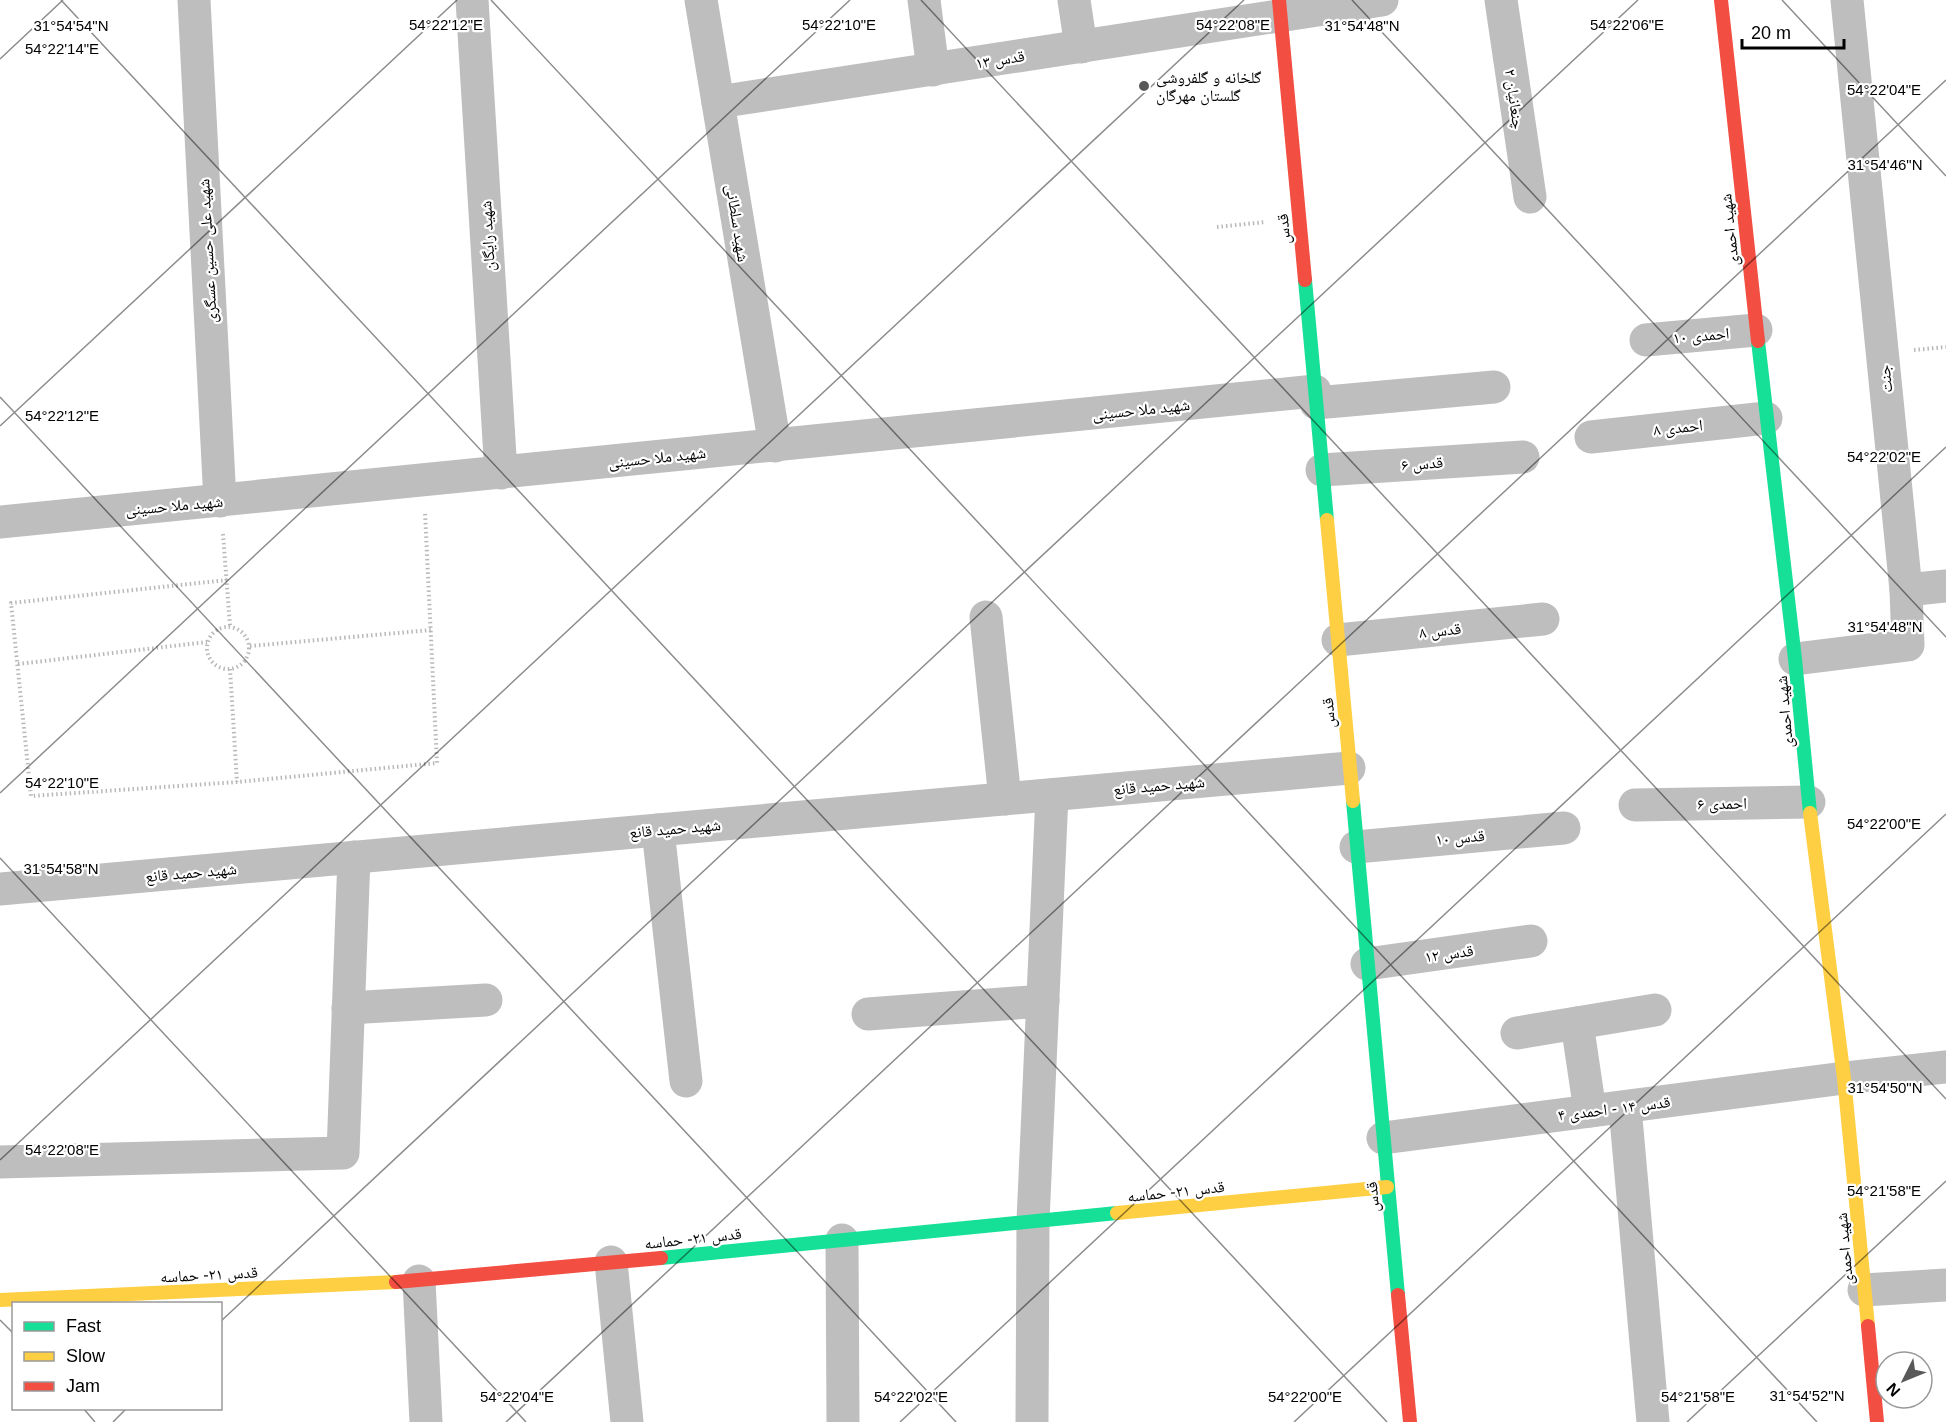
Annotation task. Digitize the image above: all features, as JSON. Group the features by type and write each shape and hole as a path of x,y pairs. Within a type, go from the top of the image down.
{"street":[{"name":"شهید علی حسین عسگری","path":"194,0 220,501"},
{"name":"شهید رایگان","path":"472,0 501,473"},
{"name":"شهید سلطانی","path":"701,0 775,446"},
{"path":"924,0 933,70"},
{"path":"1074,0 1081,47"},
{"name":"قدس ۱۳","path":"718,102 1081,47 1280,8 1382,0"},
{"name":"چنعانیان ۲","path":"1501,0 1530,197"},
{"name":"شهید احمدی","path":"1721,0 1766,418 1796,659 1809,802 1844,1078 1877,1422"},
{"name":"جنت","path":"1796,659 1908,645 1906,590 1846,0"},
{"name":"قدس","path":"1280,8 1410,1422"},
{"name":"احمدی ۱۰","path":"1646,340 1756,330"},
{"name":"شهید ملا حسینی","path":"0,522 775,446 1315,397 1494,387"},
{"name":"احمدی ۸","path":"1591,437 1766,418"},
{"name":"قدس ۶","path":"1322,470 1522,457"},
{"path":"1906,590 1946,585"},
{"path":"986,617 1005,799"},
{"name":"قدس ۸","path":"1338,640 1542,619"},
{"name":"شهید حمید قانع","path":"0,889 1349,768"},
{"path":"1032,1422 1034,1221 1052,795"},
{"name":"احمدی ۶","path":"1635,805 1809,802"},
{"name":"قدس ۱۰","path":"1356,847 1564,828"},
{"path":"658,830 687,1081"},
{"path":"0,1162 343,1153 354,857"},
{"name":"قدس ۱۲","path":"1367,964 1531,942"},
{"path":"348,1008 486,1000"},
{"path":"868,1014 1043,1001"},
{"path":"1517,1033 1655,1010"},
{"path":"1576,1023 1590,1111"},
{"name":"قدس ۱۴ - احمدی ۴","path":"1383,1138 1844,1078 1946,1067"},
{"path":"1625,1107 1653,1422"},
{"name":"قدس ۲۱- حماسه","path":"0,1300 419,1281 1387,1187"},
{"path":"842,1240 843,1422"},
{"path":"611,1262 627,1422"},
{"path":"419,1281 426,1422"},
{"path":"1864,1290 1946,1285"}],"path":[{"path":"1217,227 1299,218"},
{"path":"226,580 11,603 32,796 237,782 437,763 424,481"},
{"path":"220,501 230,626"},
{"path":"230,626 244,632 250,646 246,661 234,670 219,668 208,657 207,642 216,630 230,626"},
{"path":"250,646 431,630"},
{"path":"18,664 207,642"},
{"path":"230,669 237,782"}],"traffic: fast":[{"path":"1305,280 1327,520"},
{"path":"1758,341 1795,659 1810,813"},
{"path":"1353,801 1398,1295"},
{"path":"661,1258 1117,1213"}],"traffic: slow":[{"path":"1327,520 1353,801"},
{"path":"1810,813 1844,1078 1868,1326"},
{"path":"1117,1213 1387,1187"},
{"path":"0,1300 396,1282"}],"traffic: jam":[{"path":"1279,0 1305,280"},
{"path":"1721,0 1758,341"},
{"path":"396,1282 661,1258"},
{"path":"1398,1295 1410,1422"},
{"path":"1868,1326 1877,1422"}],"place":[{"name":"گلخانه و گلفروشی گلستان مهرگان","path":"1144,86"}]}
